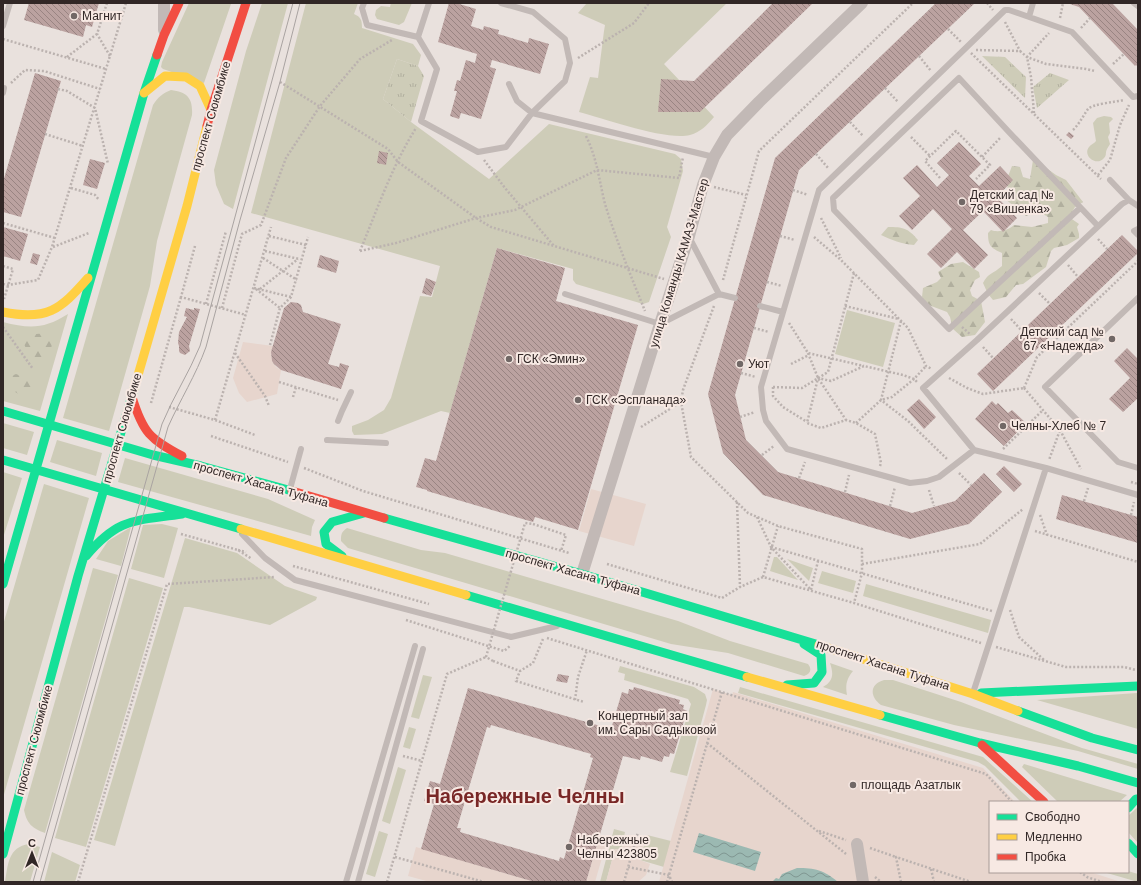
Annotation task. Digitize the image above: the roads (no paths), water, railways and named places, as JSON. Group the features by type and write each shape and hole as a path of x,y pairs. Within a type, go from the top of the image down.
{"main road":[{"path":"3,584 144,93 164,35 179,3"},
{"name":"проспект Сююмбике","path":"3,852 83,559 132,397 187,206 211,110 246,3"},
{"path":"144,93 165,76 186,77 200,86 211,110"},
{"path":"3,312 27,316 41,316 56,309 70,298 92,273"},
{"path":"132,397 141,421 150,436 163,445 202,466"},
{"name":"проспект Хасана Туфана","path":"3,411 153,455 202,466 289,490 792,636 973,694 1092,738 1138,750"},
{"path":"3,460 779,686 980,743 1078,766 1138,783"},
{"path":"350,561 326,544 324,532 332,522 364,513"},
{"path":"83,559 93,547 121,525 135,520 187,514"},
{"path":"779,686 814,683 822,672 821,655 792,636"},
{"path":"973,694 1138,686"},
{"path":"980,743 1043,801"},
{"path":"1129,807 1136,799 1138,799"},
{"path":"1129,845 1136,859"}],"street":[{"path":"164,3 164,35"},
{"name":"улица Команды КАМАЗ-Мастер","path":"582,574 624,438 655,322 674,282 689,236 702,185 714,157 727,135 862,3"},
{"path":"858,844 863,882"}],"lane":[{"path":"3,26 10,3"},
{"path":"364,3 362,8 368,25 418,37 437,69 421,121 478,152 506,146 532,113 565,81 570,63 565,39 533,12 501,3"},
{"path":"418,37 429,3"},
{"path":"1029,17 1033,3"},
{"path":"1134,3 1138,6"},
{"path":"974,450 939,477 927,481 910,483 787,449 766,421 763,410 762,382 818,190 1005,10 1009,10 1072,32 1107,70 1135,97"},
{"path":"1080,208 949,329 834,210 833,198 959,78 1098,226"},
{"path":"509,84 517,101 532,113 714,157"},
{"path":"1110,180 1129,200 1138,206"},
{"path":"1129,200 1098,226 941,373 922,388 974,450 1046,468 1138,495"},
{"path":"1138,229 1134,231 1138,236"},
{"path":"689,236 719,294"},
{"path":"565,294 655,322 719,294 735,298"},
{"path":"1138,298 1046,387 1118,462 1138,468"},
{"path":"760,306 782,312"},
{"path":"338,422 351,392"},
{"path":"327,440 386,444"},
{"path":"289,490 301,448"},
{"path":"973,694 1046,468"},
{"path":"235,528 265,558 295,580 511,637 567,624"},
{"path":"346,882 415,646"},
{"path":"358,882 423,649"}],"water":[{"path":"699,833 761,852 755,871 693,852"},
{"path":"797,868 819,870 838,882 772,882 776,878 779,879 782,874"}],"tram line":[{"path":"33,882 162,424 200,346 293,3"},
{"path":"40,882 168,427 198,368 206,347 240,220 280,82 300,3"}],"place":[{"name":"Магнит","path":"74,16"},
{"name":"Детский сад № 79 «Вишенка»","path":"962,202"},
{"name":"Детский сад № 67 «Надежда»","path":"1112,339"},
{"name":"ГСК «Эмин»","path":"509,359"},
{"name":"Уют","path":"740,364"},
{"name":"ГСК «Эспланада»","path":"578,400"},
{"name":"Челны-Хлеб № 7","path":"1003,426"},
{"name":"Концертный зал им. Сары Садыковой","path":"590,723"},
{"name":"площадь Азатлык","path":"853,785"},
{"name":"Набережные Челны 423805","path":"569,847"}],"district":[{"name":"Набережные Челны","path":"525,796"}]}
